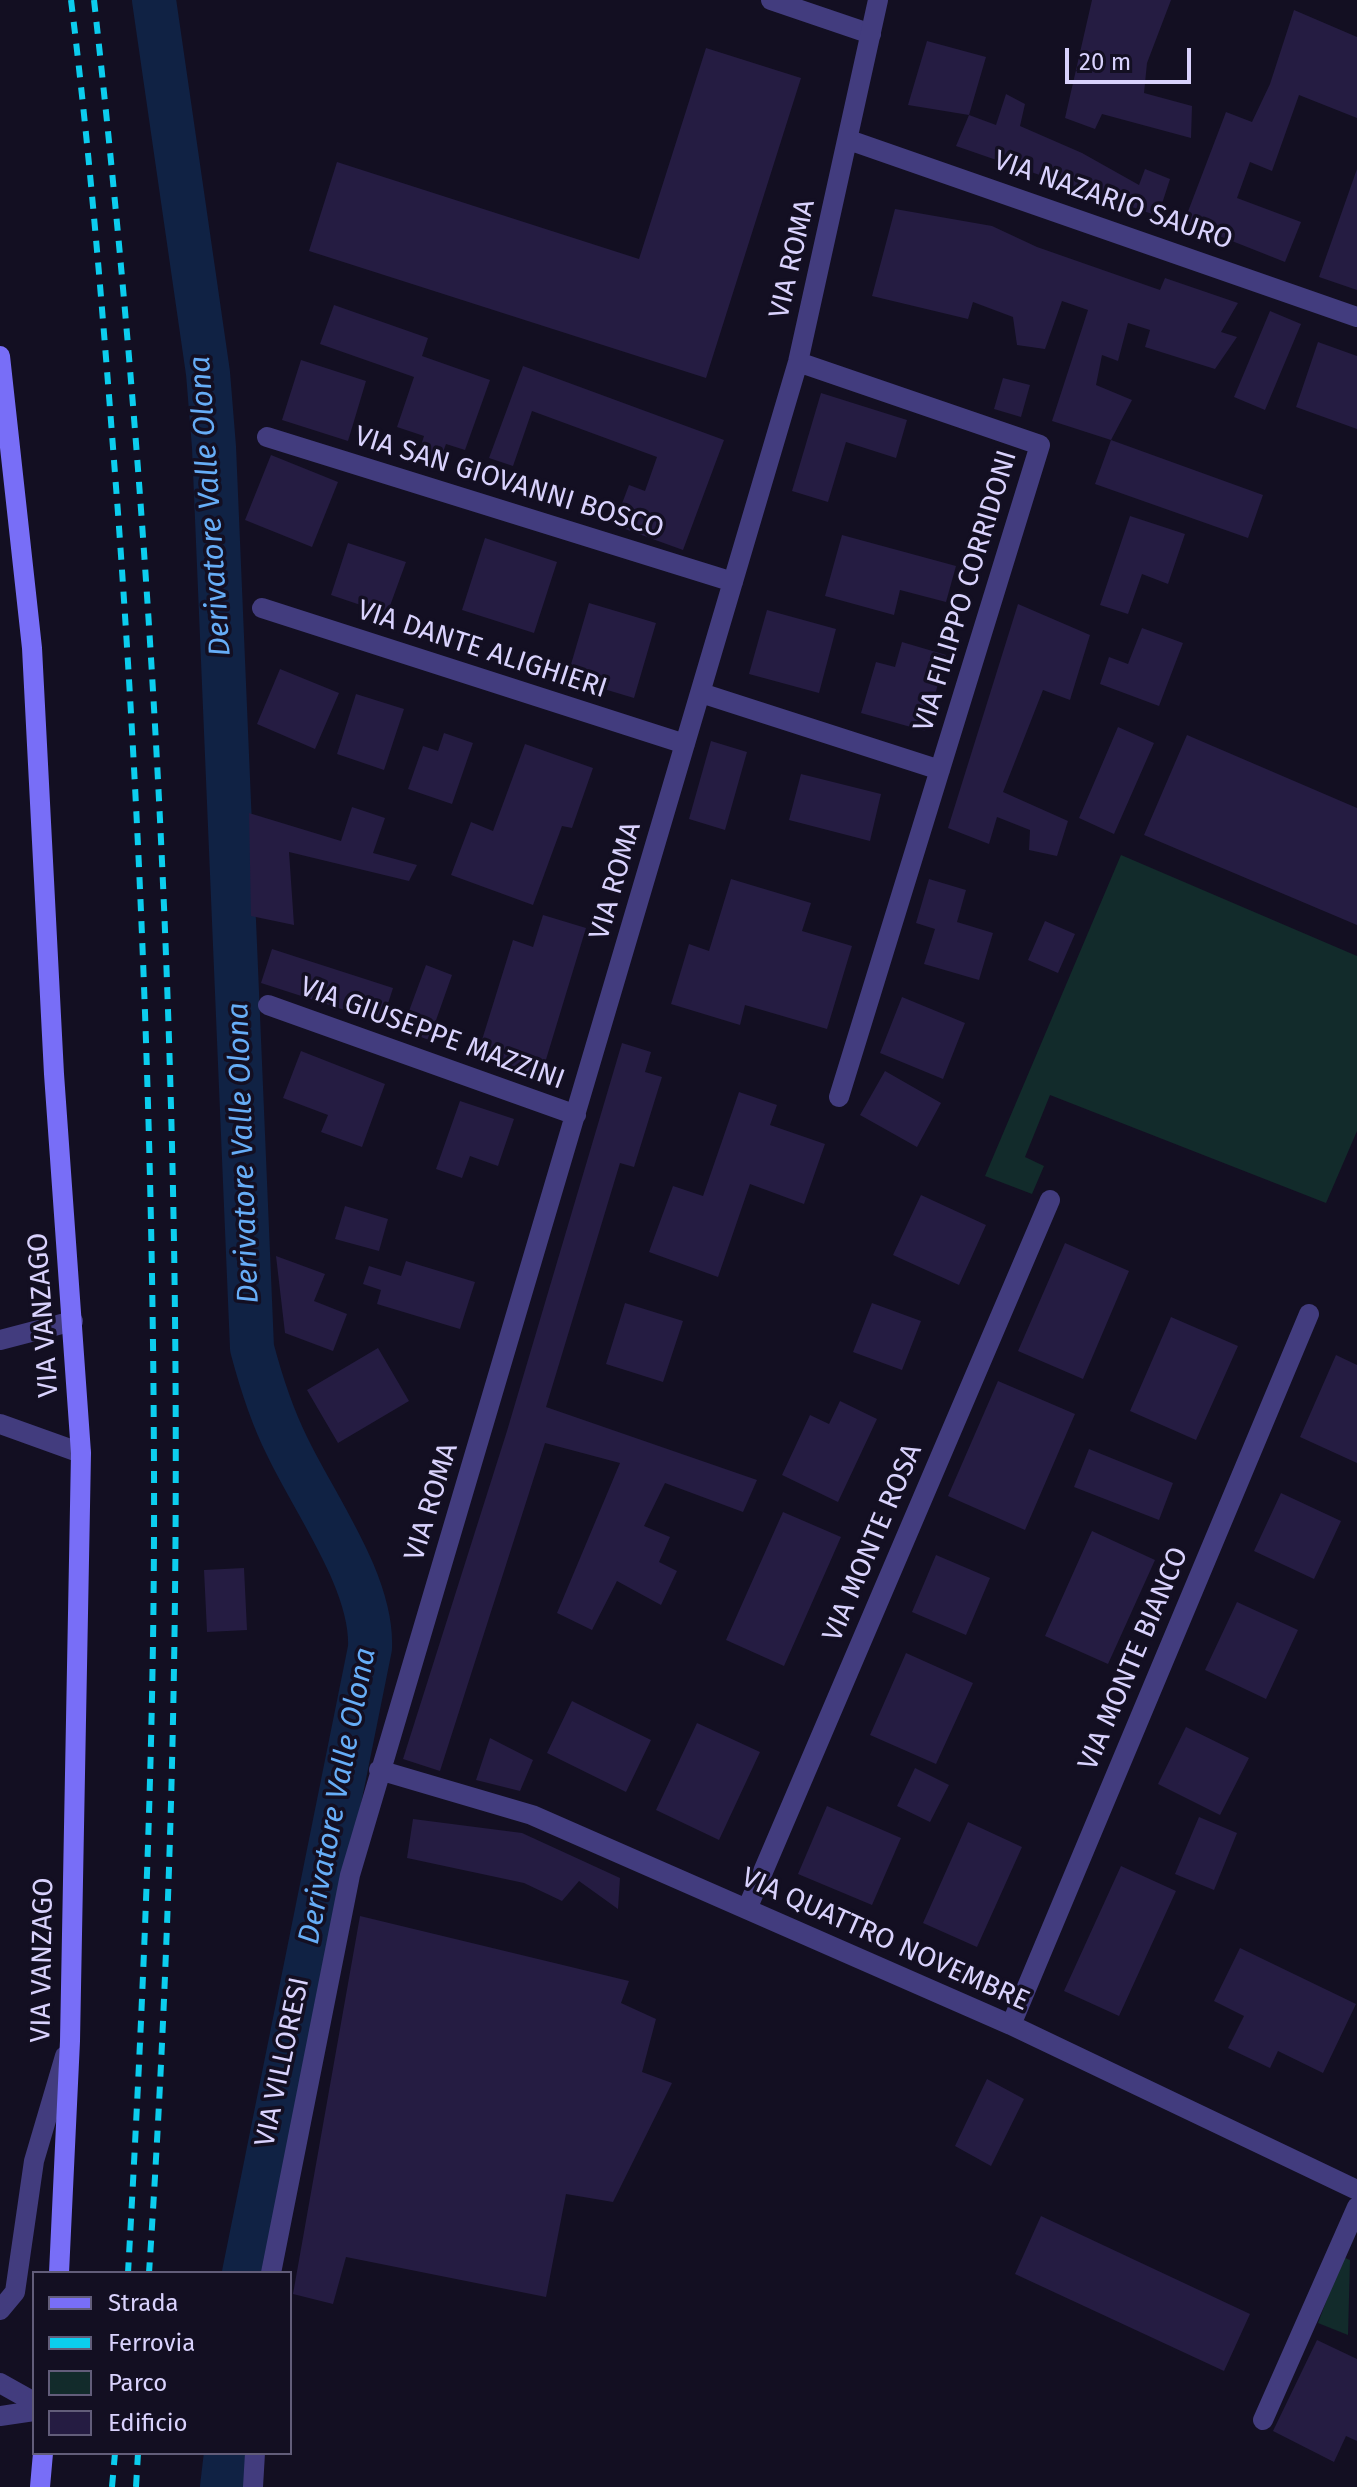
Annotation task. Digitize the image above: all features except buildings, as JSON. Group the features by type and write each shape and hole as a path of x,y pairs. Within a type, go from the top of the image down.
{"street":[{"path":"771,0 871,34"},
{"name":"VIA ROMA","path":"379,1770 798,362 878,0"},
{"name":"VIA NAZARIO SAURO","path":"849,140 1357,317"},
{"name":"VIA VANZAGO","path":"0,356 32,648 53,1058 81,1453 70,2041 59,2271"},
{"name":"VIA FILIPPO CORRIDONI","path":"798,362 1040,445 839,1097"},
{"name":"VIA SAN GIOVANNI BOSCO","path":"267,437 733,582"},
{"name":"VIA DANTE ALIGHIERI","path":"262,608 685,744"},
{"name":"VIA FILIPPO CORRIDONI","path":"701,693 940,770"},
{"name":"VIA GIUSEPPE MAZZINI","path":"268,1005 576,1115"},
{"name":"VIA MONTE ROSA","path":"747,1909 1050,1200"},
{"name":"VIA MONTE BIANCO","path":"1011,2025 1309,1314"},
{"path":"0,1340 73,1321"},
{"path":"0,1424 81,1453"},
{"name":"VIA QUATTRO NOVEMBRE","path":"379,1770 532,1815 1011,2025 1357,2190"},
{"name":"VIA VILLORESI","path":"271,2271 350,1875 379,1770"},
{"path":"0,2310 15,2292 34,2161 70,2041"},
{"path":"1263,2420 1357,2207"},
{"path":"0,2383 32,2401"},
{"path":"0,2416 32,2411"},
{"path":"40,2487 43,2455"},
{"path":"253,2487 255,2455"}],"green space":[{"path":"1121,855 1357,956 1357,1131 1326,1203 1050,1095 1025,1157 1044,1166 1032,1194 985,1176"},
{"path":"1343,2257 1350,2260 1348,2335 1318,2323"}],"waterway":[{"name":"Derivatore Valle Olona","path":"154,0 208,373 214,447 252,1348 281,1434 352,1571 362,1597 370,1648 244,2271"},
{"name":"Derivatore Valle Olona","path":"222,2487 226,2455"}],"railway":[{"path":"71,0 92,192 118,513 133,752 148,1112 154,1473 152,1673 143,1973 128,2271"},
{"path":"94,0 123,283 145,567 162,851 172,1135 176,1420 173,1705 164,1989 149,2271"},
{"path":"112,2487 115,2455"},
{"path":"136,2487 138,2455"}]}
